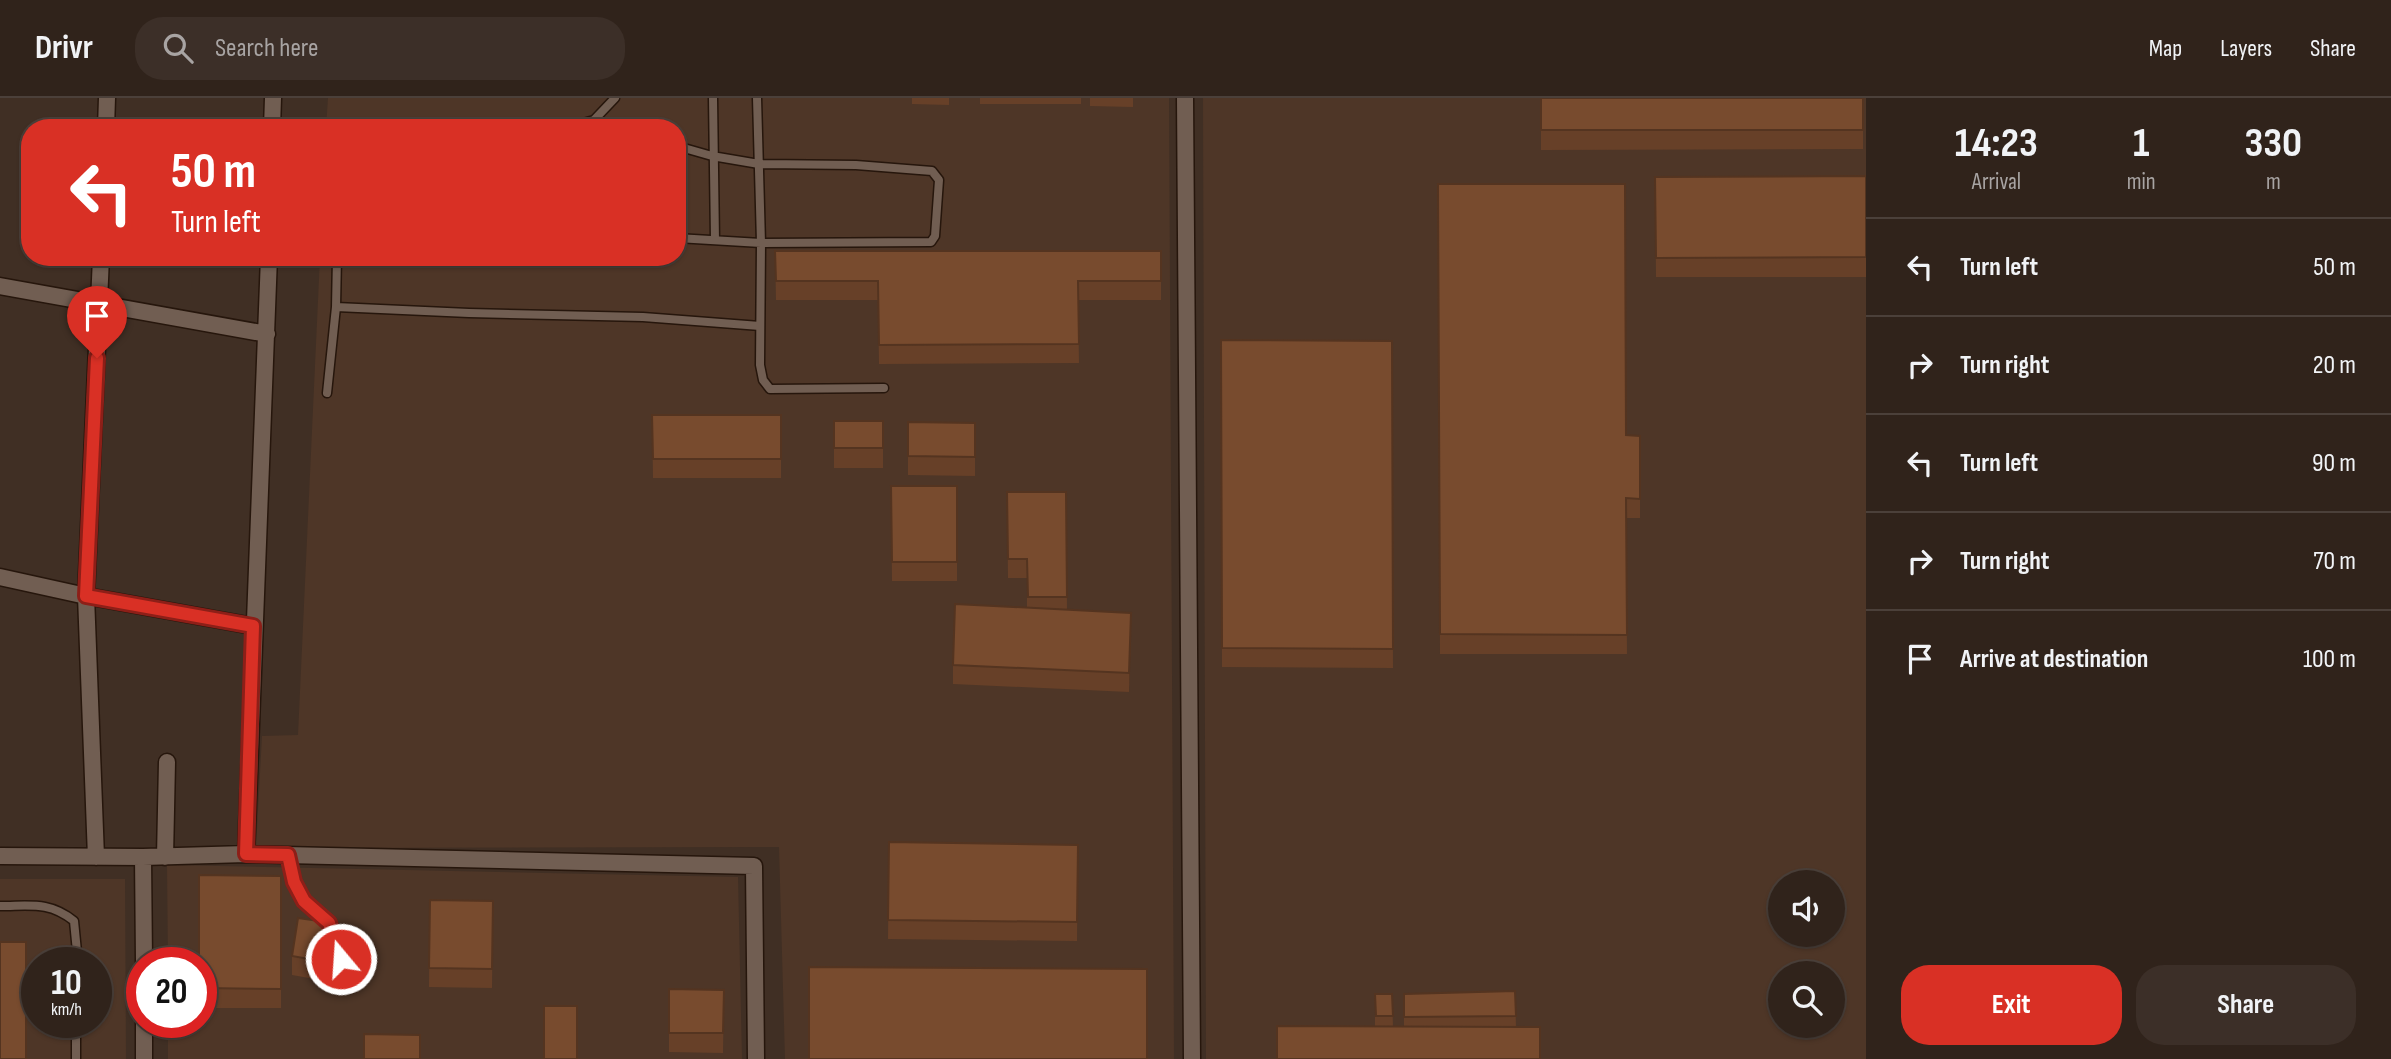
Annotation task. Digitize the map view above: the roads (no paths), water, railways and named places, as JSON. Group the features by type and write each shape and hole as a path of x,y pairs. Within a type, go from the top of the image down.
{"street":[{"path":"106,119 107,98"},
{"path":"272,119 273,98"},
{"path":"1185,98 1192,1059"},
{"path":"96,857 86,596 102,266"},
{"path":"246,854 269,266"},
{"path":"0,286 267,334"},
{"path":"0,578 253,626"},
{"path":"165,856 167,762"},
{"path":"0,856 143,857 246,854 754,866 756,1059"},
{"path":"143,857 144,947"},
{"path":"144,1038 144,1059"}],"lane":[{"path":"595,119 615,98"},
{"path":"713,98 715,240"},
{"path":"757,98 761,243 760,365 763,380 770,389 884,388"},
{"path":"686,148 712,156 759,164 856,165 932,171 939,180 935,236 931,242 761,243 686,238"},
{"path":"327,393 336,307 337,266"},
{"path":"336,307 643,317 760,326"},
{"path":"288,855 294,882 304,901 329,923 347,977"},
{"path":"0,906 51,906 74,921 78,947"},
{"path":"76,1038 76,1059"}]}
